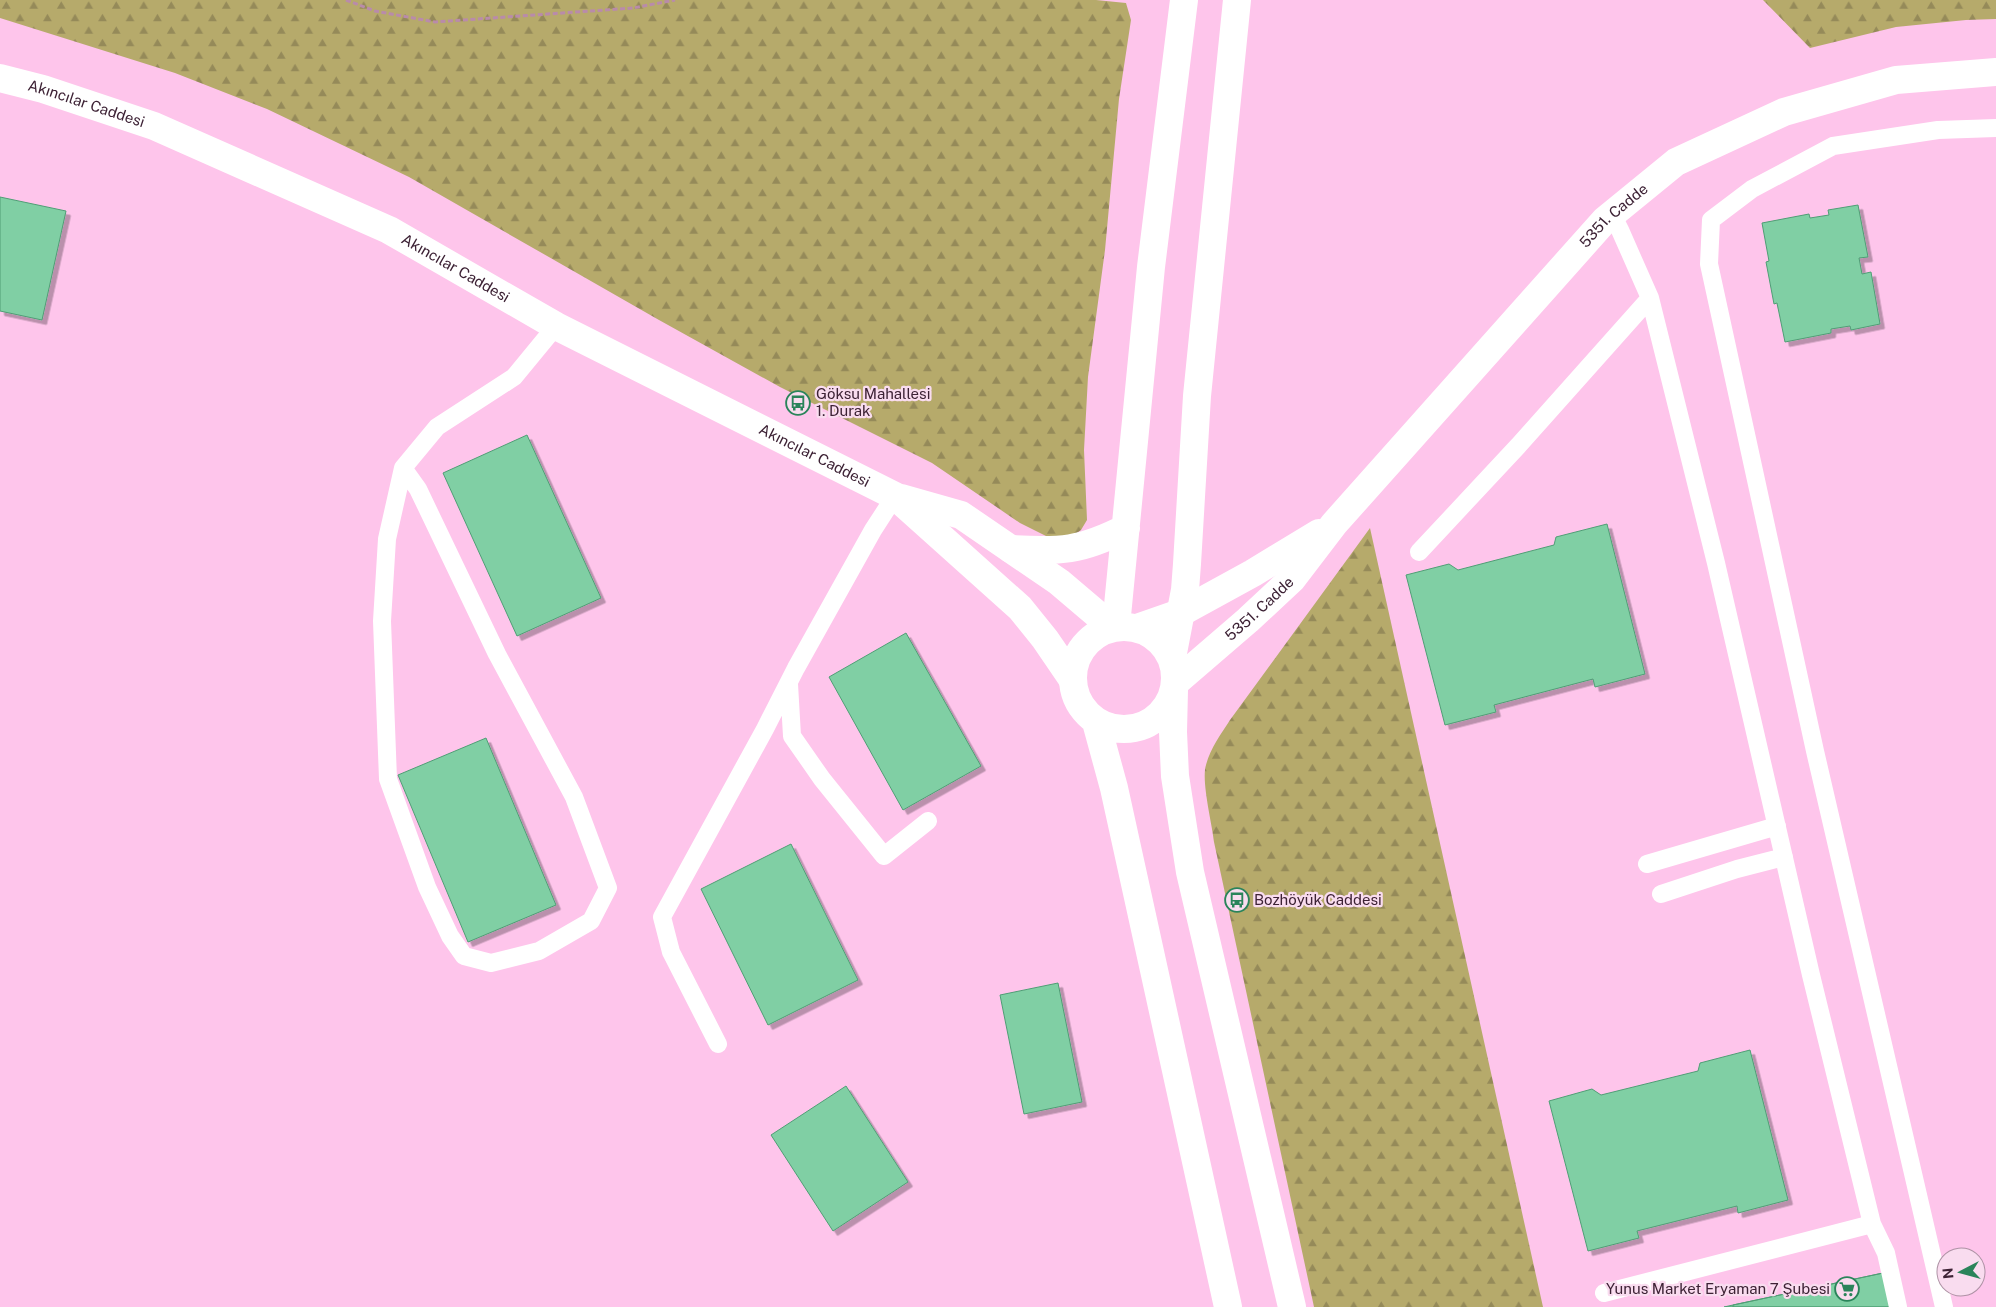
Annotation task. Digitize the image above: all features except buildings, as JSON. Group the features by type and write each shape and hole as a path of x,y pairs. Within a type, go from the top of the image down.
{"main road":[{"path":"1122,627 1126,528 1151,267 1184,0"},
{"path":"1237,0 1198,386 1187,564 1174,677 1173,732 1175,776 1190,872 1292,1307"},
{"name":"5351. Cadde","path":"1174,677 1248,620 1292,579 1334,524 1612,214 1676,162 1784,112 1896,80 1996,72"},
{"name":"Akıncılar Caddesi","path":"0,78 43,89 154,126 389,230 556,326 895,496 961,514 1122,627"},
{"name":"Akıncılar Caddesi","path":"895,496 1020,608 1045,639 1072,680"},
{"name":"5351. Cadde","path":"1122,627 1180,613 1237,582 1334,524"},
{"path":"1011,549 1051,551 1076,548 1106,539 1126,528"},
{"path":"1187,564 1202,579 1221,584 1237,582"},
{"path":"1122,627 1152,634 1164,644 1174,677 1168,705 1158,717 1144,726 1128,730 1111,728 1096,722 1079,704 1072,680 1074,663 1083,647 1095,635 1122,627"},
{"path":"1096,722 1114,788 1228,1307"}],"lane":[{"path":"1944,1307 1815,751 1709,264 1712,220 1752,189 1833,146 1938,130 1996,128"},
{"path":"1612,214 1650,298 1716,563 1813,984 1872,1224 1886,1253 1898,1307"},
{"path":"1419,552 1518,446 1650,298"},
{"path":"403,468 418,489 497,654 574,798 608,888 591,920 539,951 491,963 464,956 450,936 427,887 388,779 382,621 387,539 403,468 437,427 514,377 556,326"},
{"path":"718,1044 670,952 662,917 873,530 895,496"},
{"path":"789,683 792,736 822,779 884,856 928,821"},
{"path":"1647,864 1777,826"},
{"path":"1661,894 1737,869 1784,857"},
{"path":"1604,1293 1872,1224"}],"path":[{"path":"346,0 375,10 435,22 633,8 675,0"}],"green space":[{"path":"0,0 1096,0 1126,3 1131,20 1119,99 1105,250 1088,377 1084,450 1087,520 1081,530 1071,537 1054,540 1020,523 932,463 780,387 409,177 267,109 175,73 0,18"},
{"path":"1763,0 1996,0 1996,19 1896,27 1810,48"},
{"path":"1370,528 1543,1307 1314,1307 1214,842 1205,772 1210,753 1230,720"}],"place":[{"name":"Göksu Mahallesi 1. Durak","path":"798,403"},
{"name":"Bozhöyük Caddesi","path":"1237,900"},
{"name":"Yunus Market Eryaman 7 Şubesi","path":"1847,1289"}]}
